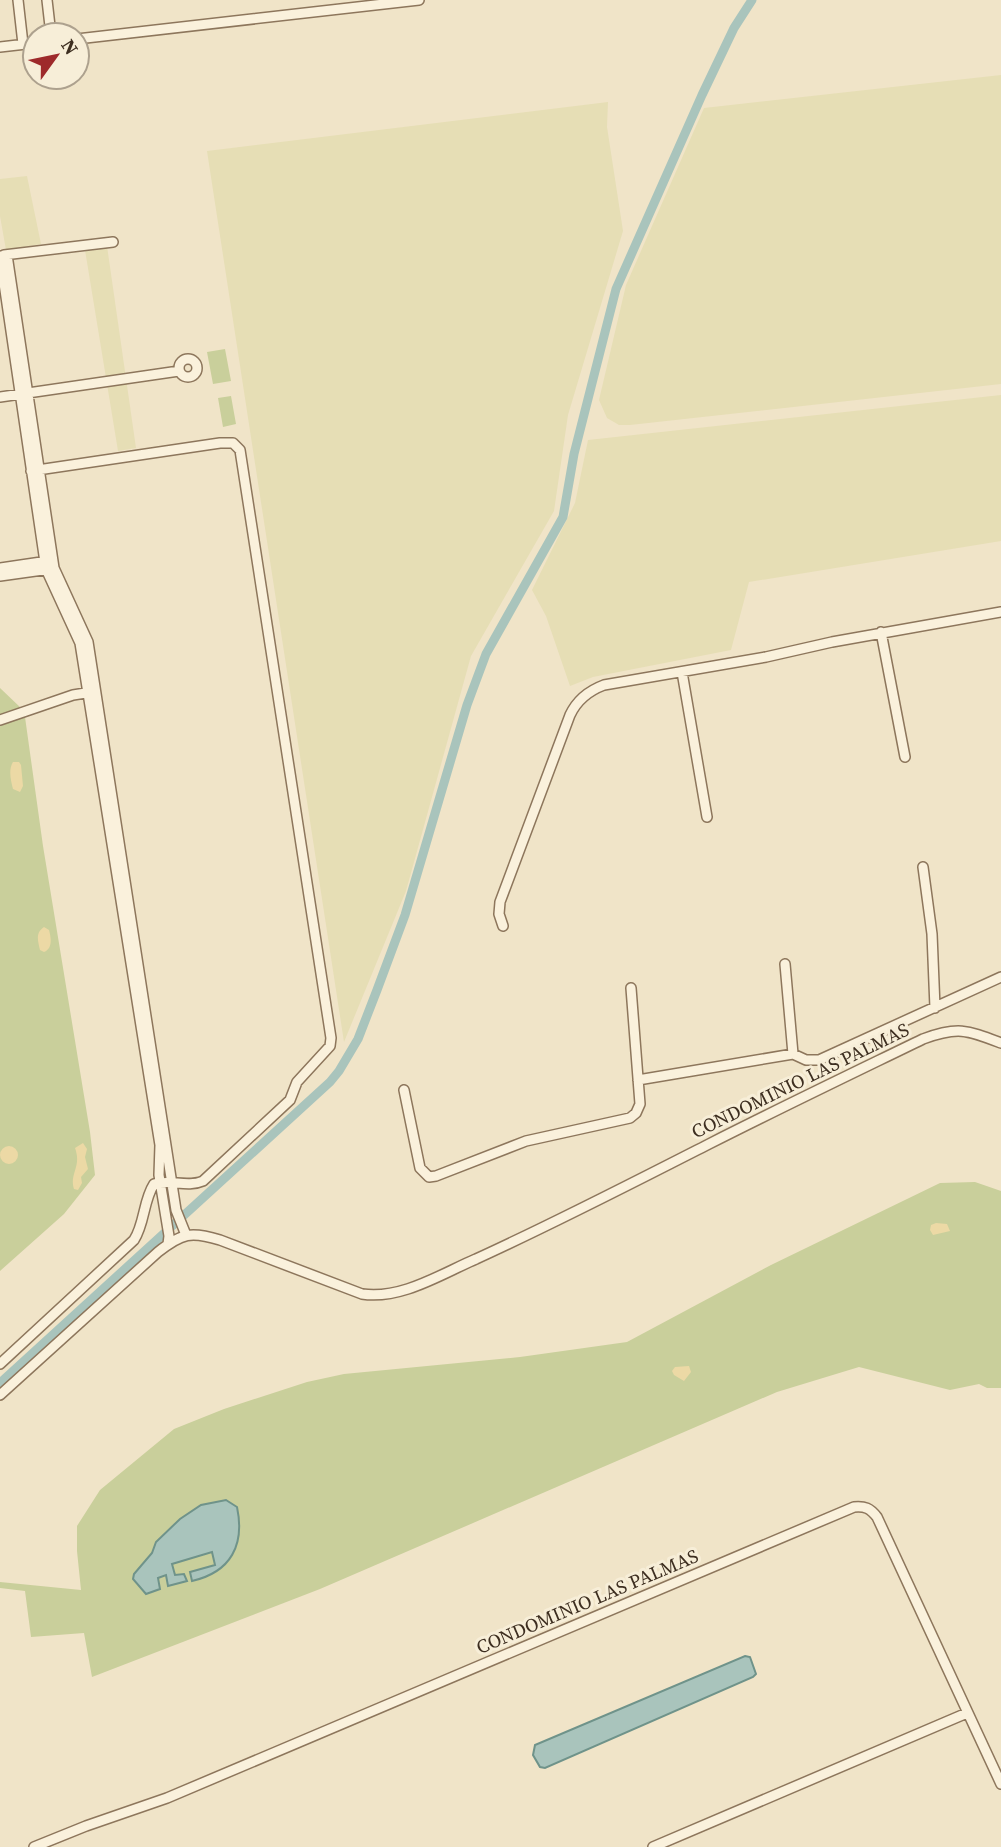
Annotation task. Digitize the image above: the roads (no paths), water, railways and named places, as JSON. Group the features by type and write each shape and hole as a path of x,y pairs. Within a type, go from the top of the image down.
{"street":[{"path":"18,0 21,26"},
{"path":"47,0 49,21"},
{"path":"91,37 419,0"},
{"path":"0,47 21,44"},
{"path":"0,1395 168,1244 186,1235 176,1210 91,692 79,639 50,565 2,256 113,242"},
{"path":"0,397 179,370"},
{"path":"0,1364 134,1240 140,1230 151,1187 155,1183 195,1185 203,1181 290,1100 297,1082 330,1046 331,1038 240,450 233,443 220,443 36,470"},
{"path":"0,568 50,565"},
{"path":"0,576 50,565"},
{"path":"503,926 499,914 500,902 573,708 587,694 604,685 682,673 881,632 1001,612"},
{"path":"881,632 905,757"},
{"path":"682,673 707,817"},
{"path":"0,720 73,695 91,692"},
{"path":"91,692 160,1145 160,1182 169,1231 168,1244"},
{"path":"923,867 932,934 934,1008"},
{"path":"785,964 793,1054"},
{"path":"638,1080 793,1054 810,1061 824,1059 1001,977"},
{"path":"404,1090 420,1168 425,1175 433,1177 526,1141 630,1118 639,1107 631,988"},
{"name":"CONDOMINIO LAS PALMAS","path":"186,1235 200,1234 220,1240 362,1294 391,1294 422,1283 558,1222 923,1039 959,1030 1001,1043"},
{"name":"CONDOMINIO LAS PALMAS","path":"34,1847 167,1798 854,1507 863,1506 872,1510 877,1517 1001,1784"},
{"path":"653,1847 967,1713"}],"water":[{"path":"226,1500 237,1507 239,1533 237,1545 225,1564 217,1571 192,1581 190,1572 215,1565 212,1552 172,1564 175,1575 184,1574 187,1581 168,1586 166,1575 158,1578 160,1589 146,1594 133,1579 134,1574 152,1553 156,1542 180,1519 201,1505"},
{"path":"745,1656 750,1657 756,1674 753,1677 545,1768 540,1767 533,1755 535,1745"}],"waterway":[{"path":"0,1383 330,1082 358,1039 405,915 467,705 486,654 563,517 574,454 616,289 702,95 734,28 752,0"}]}
